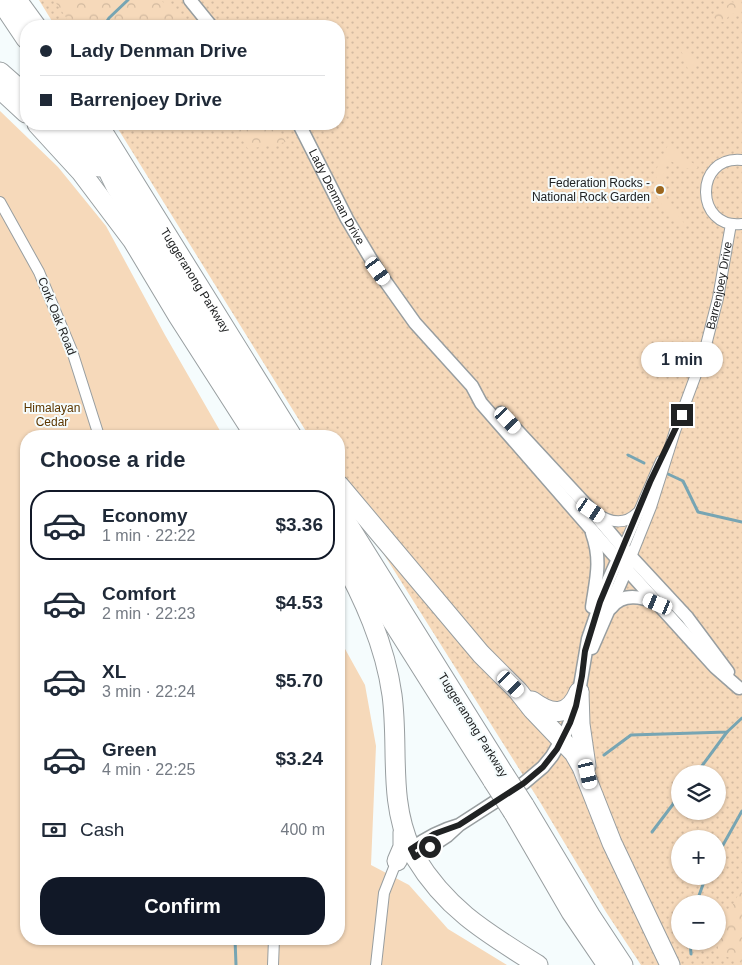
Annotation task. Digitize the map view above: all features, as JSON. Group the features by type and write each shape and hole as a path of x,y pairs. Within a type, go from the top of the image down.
{"highway":[{"path":"0,0 20,30"},
{"path":"17,0 32,20"},
{"path":"26,0 37,20"},
{"path":"0,72 20,90"},
{"path":"0,89 20,107"},
{"path":"42,130 81,172 134,241 178,316 251,430"},
{"path":"63,130 79,145 116,187"},
{"path":"86,130 95,144 116,187"},
{"name":"Tuggeranong Parkway","path":"102,130 256,379 277,430"},
{"name":"Tuggeranong Parkway","path":"116,187 276,430"},
{"path":"256,379 295,430"},
{"path":"345,492 481,654 518,691 580,763 612,843 670,965"},
{"name":"Tuggeranong Parkway","path":"345,520 518,809 623,965"},
{"name":"Tuggeranong Parkway","path":"345,546 499,778"},
{"path":"345,563 355,582 381,646 392,695 396,792 403,831 404,861 483,930 538,965"},
{"path":"345,585 359,614 380,670 390,707 395,740"},
{"path":"518,691 543,709 554,712 565,710 570,706 581,684"},
{"path":"581,684 583,755 592,794"},
{"name":"Tuggeranong Parkway","path":"518,809 572,912 607,965"}],"street":[{"path":"190,0 205,20"},
{"name":"Lady Denman Drive","path":"302,130 347,219 378,271 415,323 472,386 482,402 589,526 687,617 721,661 740,690"},
{"name":"Barrenjoey Drive","path":"625,558 651,507 697,373 712,324 737,224 718,218 710,210 706,200 705,189 708,178 718,166 728,161 742,160"},
{"name":"Cork Oak Road","path":"0,202 39,272 72,351 97,430"},
{"name":"Lady Denman Drive","path":"472,386 486,396 591,510 658,604 715,667 740,690"},
{"name":"Barrenjoey Drive","path":"625,558 639,508 676,431"},
{"path":"591,510 606,519 616,522 632,517 639,508"},
{"path":"581,684 599,566 597,548 589,526"},
{"path":"585,651 600,602 625,558"},
{"path":"376,965 382,899 387,882 404,861 447,836 459,825 532,777 548,762 562,740 570,723 588,658 609,610 625,558"},
{"path":"609,610 617,602 635,597 658,604"},
{"path":"273,965 274,945"}],"green space":[{"path":"39,0 742,0 742,965 641,965 606,912 540,802 345,493 345,430 305,430 119,130 345,130 345,20 51,20"},
{"path":"54,0 160,0 175,10 184,20 68,20"},
{"path":"731,2 737,3 740,6 739,12 729,15 725,22 719,22 713,17 714,12 719,10 719,6 728,5"},
{"path":"679,46 696,58 696,62 689,75 686,62"},
{"name":"Himalayan Cedar","path":"0,111 58,167 106,226 220,430 20,430 20,945 345,945 345,649 365,685 376,746 371,865 409,885 448,929 507,965 0,965"},
{"path":"237,130 279,130 286,142 248,149"},
{"name":"Federation Rocks - National Rock Garden","path":"668,145 698,167 694,170 681,167 669,160 665,170 663,187 665,195 685,224 683,227 670,218 657,197 656,170"},
{"path":"742,888 742,963 718,953 718,950 726,950 726,917"}],"waterway":[{"path":"108,20 128,0"},
{"path":"628,455 644,463"},
{"path":"668,474 683,481 698,512 742,522"},
{"path":"604,755 631,735 727,732 742,718"},
{"path":"703,765 727,732"},
{"path":"652,832 671,807"},
{"path":"726,840 742,811"},
{"path":"699,895 703,885"},
{"path":"235,945 236,965"},
{"path":"691,950 691,954"}],"place":[{"name":"Federation Rocks - National Rock Garden","path":"660,190"}],"route":[{"path":"430,847 415,857 411,849 434,834 446,828 459,825 524,783 543,767 557,749 576,706 585,651 600,602 650,482 682,415"}]}
